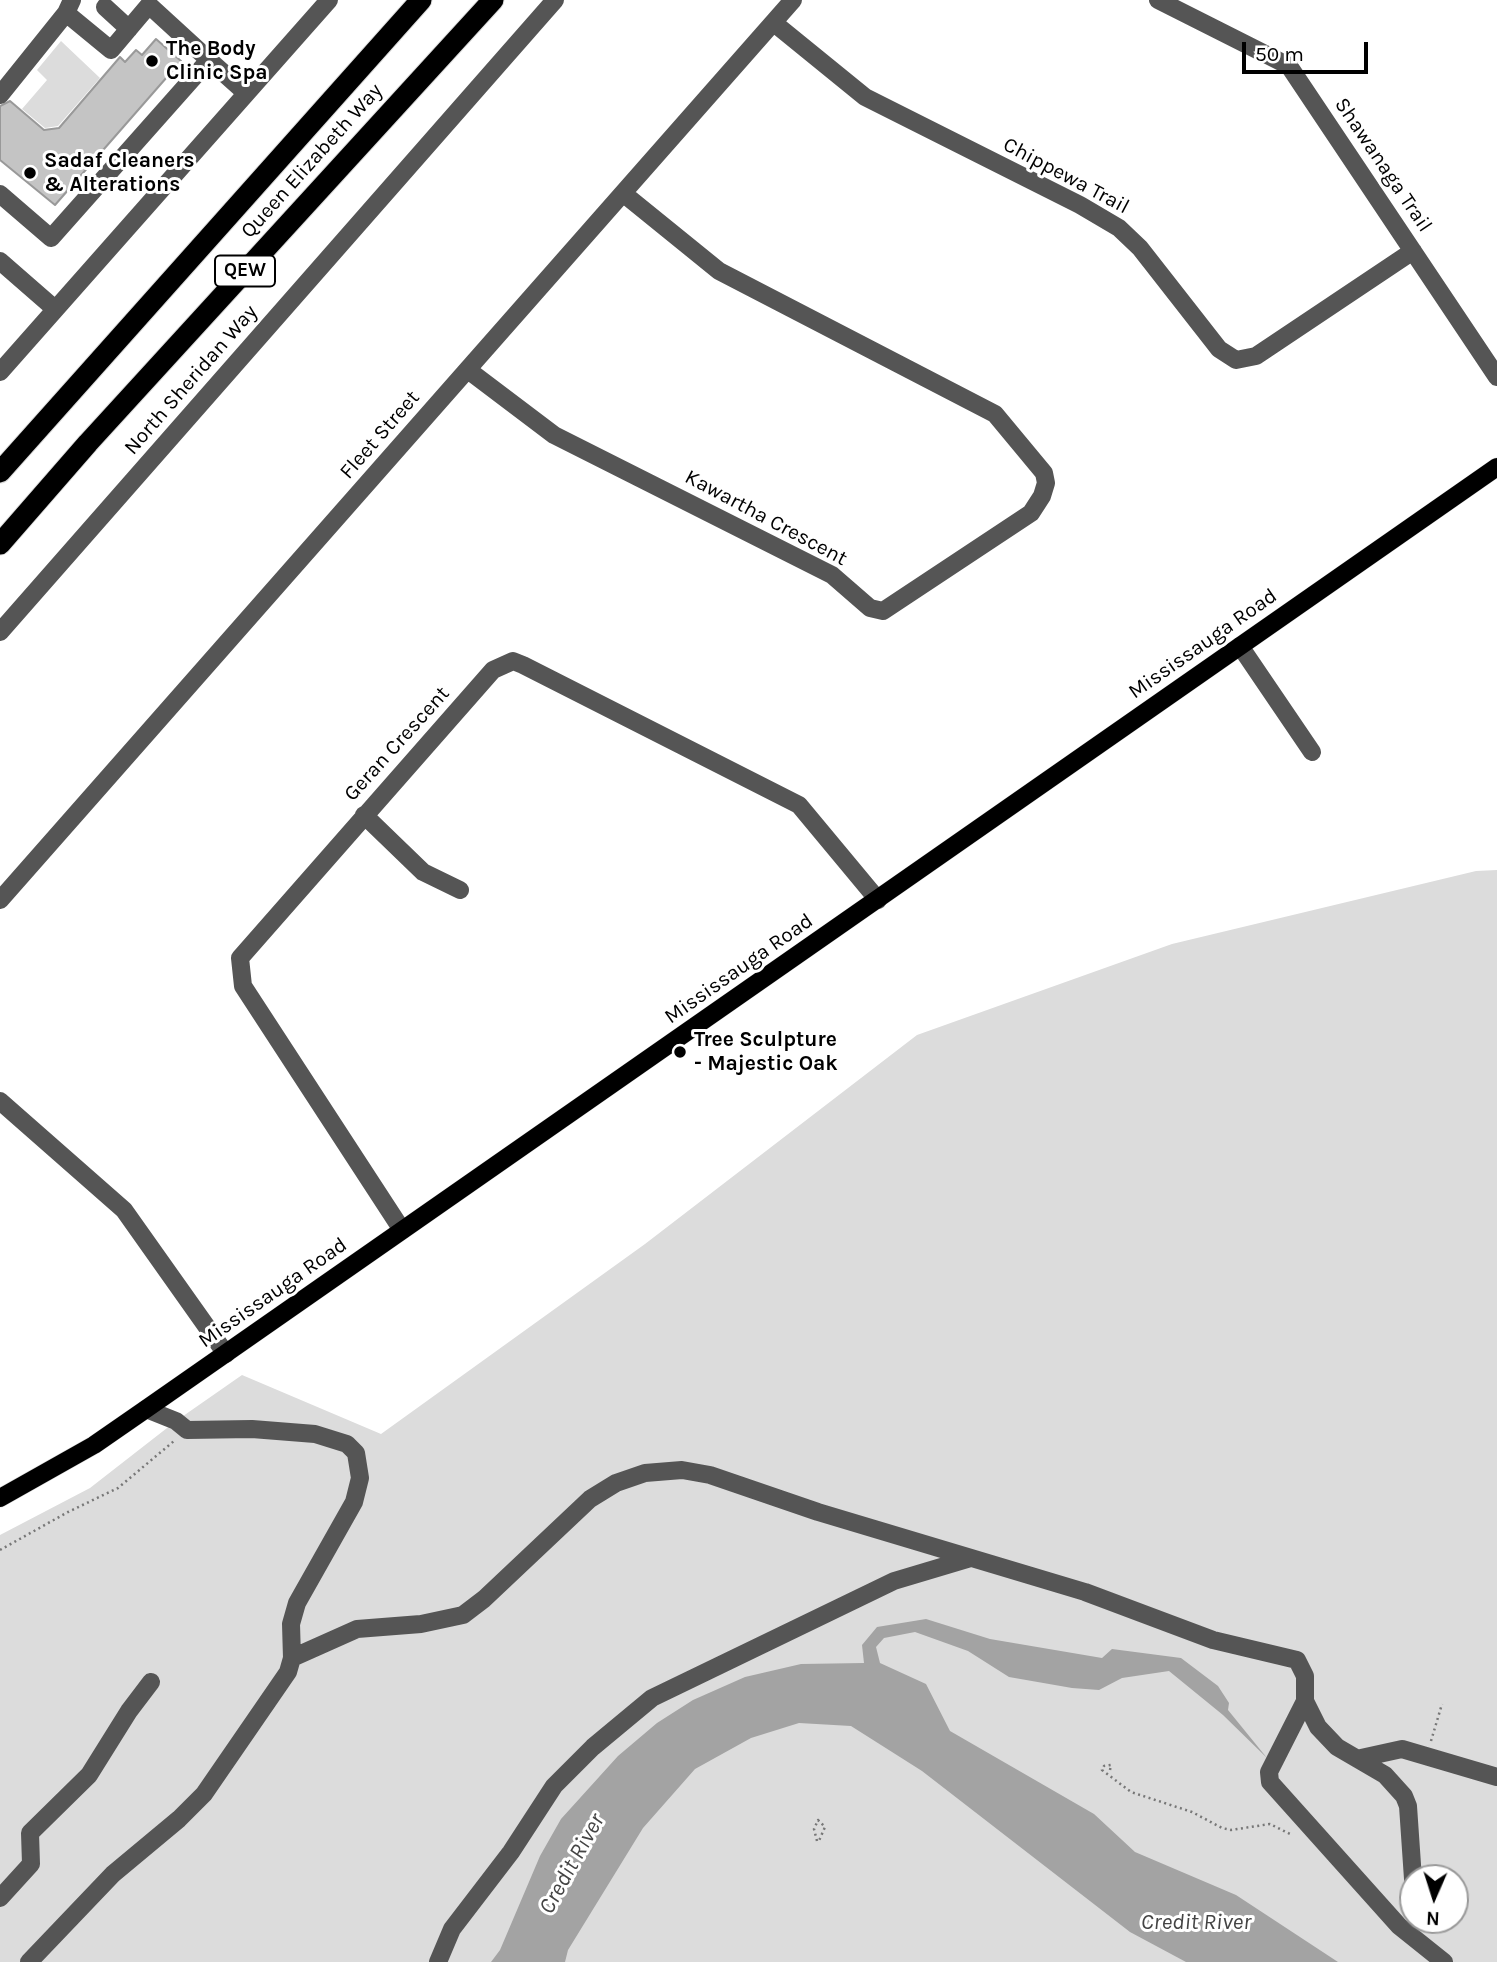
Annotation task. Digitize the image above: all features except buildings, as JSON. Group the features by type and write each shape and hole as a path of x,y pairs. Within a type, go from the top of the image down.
{"highway":[{"name":"Queen Elizabeth Way","path":"0,472 421,0"},
{"name":"Queen Elizabeth Way","path":"0,544 88,443 493,0"}],"main road":[{"name":"Mississauga Road","path":"0,1498 48,1472 226,1354 1497,467"}],"street":[{"path":"0,372 329,0"},
{"name":"North Sheridan Way","path":"0,632 555,0"},
{"name":"Fleet Street","path":"0,900 793,0"},
{"name":"Shawanaga Trail","path":"1158,0 1289,66 1497,377"},
{"path":"0,95 69,6 111,50 149,5 246,93"},
{"path":"105,7 129,29"},
{"name":"Chippewa Trail","path":"774,23 865,97 1080,205 1119,229 1140,247 1219,349 1236,360 1256,356 1413,251"},
{"path":"0,194 51,238 209,60"},
{"name":"Kawartha Crescent","path":"468,370 554,435 832,575 870,608 883,611 1031,513 1042,496 1046,483 1044,473 995,414 719,271 624,194"},
{"path":"0,261 55,309"},
{"path":"1240,646 1312,752"},
{"name":"Geran Crescent","path":"402,1230 243,986 239,971 240,958 492,670 513,661 799,805 878,900"},
{"path":"364,815 423,872 460,890"},
{"path":"0,1101 124,1210 226,1354"},
{"path":"29,1962 113,1874 179,1819 204,1794 288,1672 292,1658 291,1624 297,1603 354,1502 360,1478 356,1453 347,1444 301,1432 187,1430 176,1421 146,1409"},
{"path":"292,1658 357,1629 421,1623 463,1615 484,1599 590,1499 616,1483 645,1473 682,1470 710,1475 795,1504 1085,1592 1213,1640 1297,1660 1303,1668 1305,1701 1328,1740 1385,1775 1404,1796 1411,1864"},
{"path":"438,1962 452,1929 511,1852 554,1786 593,1747 652,1698 894,1581 971,1558"},
{"path":"0,1898 31,1864 30,1833 89,1774 129,1711 152,1682"},
{"path":"1305,1701 1269,1772 1270,1782 1399,1926 1441,1960"},
{"path":"1360,1758 1396,1749 1497,1777"},
{"path":"1420,1934 1422,1941 1441,1960"}],"path":[{"path":"0,1550 118,1488 187,1430"},
{"path":"1428,1756 1442,1704"},
{"path":"1110,1770 1111,1765 1104,1766 1102,1770 1132,1792 1192,1812 1222,1828 1231,1830 1270,1824 1298,1838"},
{"path":"818,1820 825,1827 818,1842 814,1829 818,1820"}],"shaded area":[{"path":"61,41 100,78 58,126 45,128 22,109 47,80 37,70"},
{"path":"1497,870 1497,1962 0,1962 0,1535 90,1488 176,1421 242,1375 381,1434 645,1244 917,1035 1172,944 1476,871"}],"water":[{"name":"Credit River","path":"926,1619 990,1639 1102,1658 1112,1649 1181,1658 1218,1686 1229,1703 1228,1710 1267,1758 1223,1715 1169,1671 1122,1678 1099,1690 1072,1688 1009,1677 968,1651 915,1632 884,1638 876,1647 880,1663 926,1684 950,1731 1094,1814 1135,1852 1236,1895 1338,1962 1186,1962 1130,1932 922,1771 851,1726 799,1723 751,1738 695,1769 643,1828 568,1950 565,1962 491,1962 500,1950 540,1856 561,1819 618,1756 657,1723 693,1700 745,1677 801,1664 864,1663 862,1645 877,1627"}],"place":[{"name":"The Body Clinic Spa","path":"152,61"},
{"name":"Sadaf Cleaners & Alterations","path":"30,173"},
{"name":"Tree Sculpture - Majestic Oak","path":"680,1052"}]}
